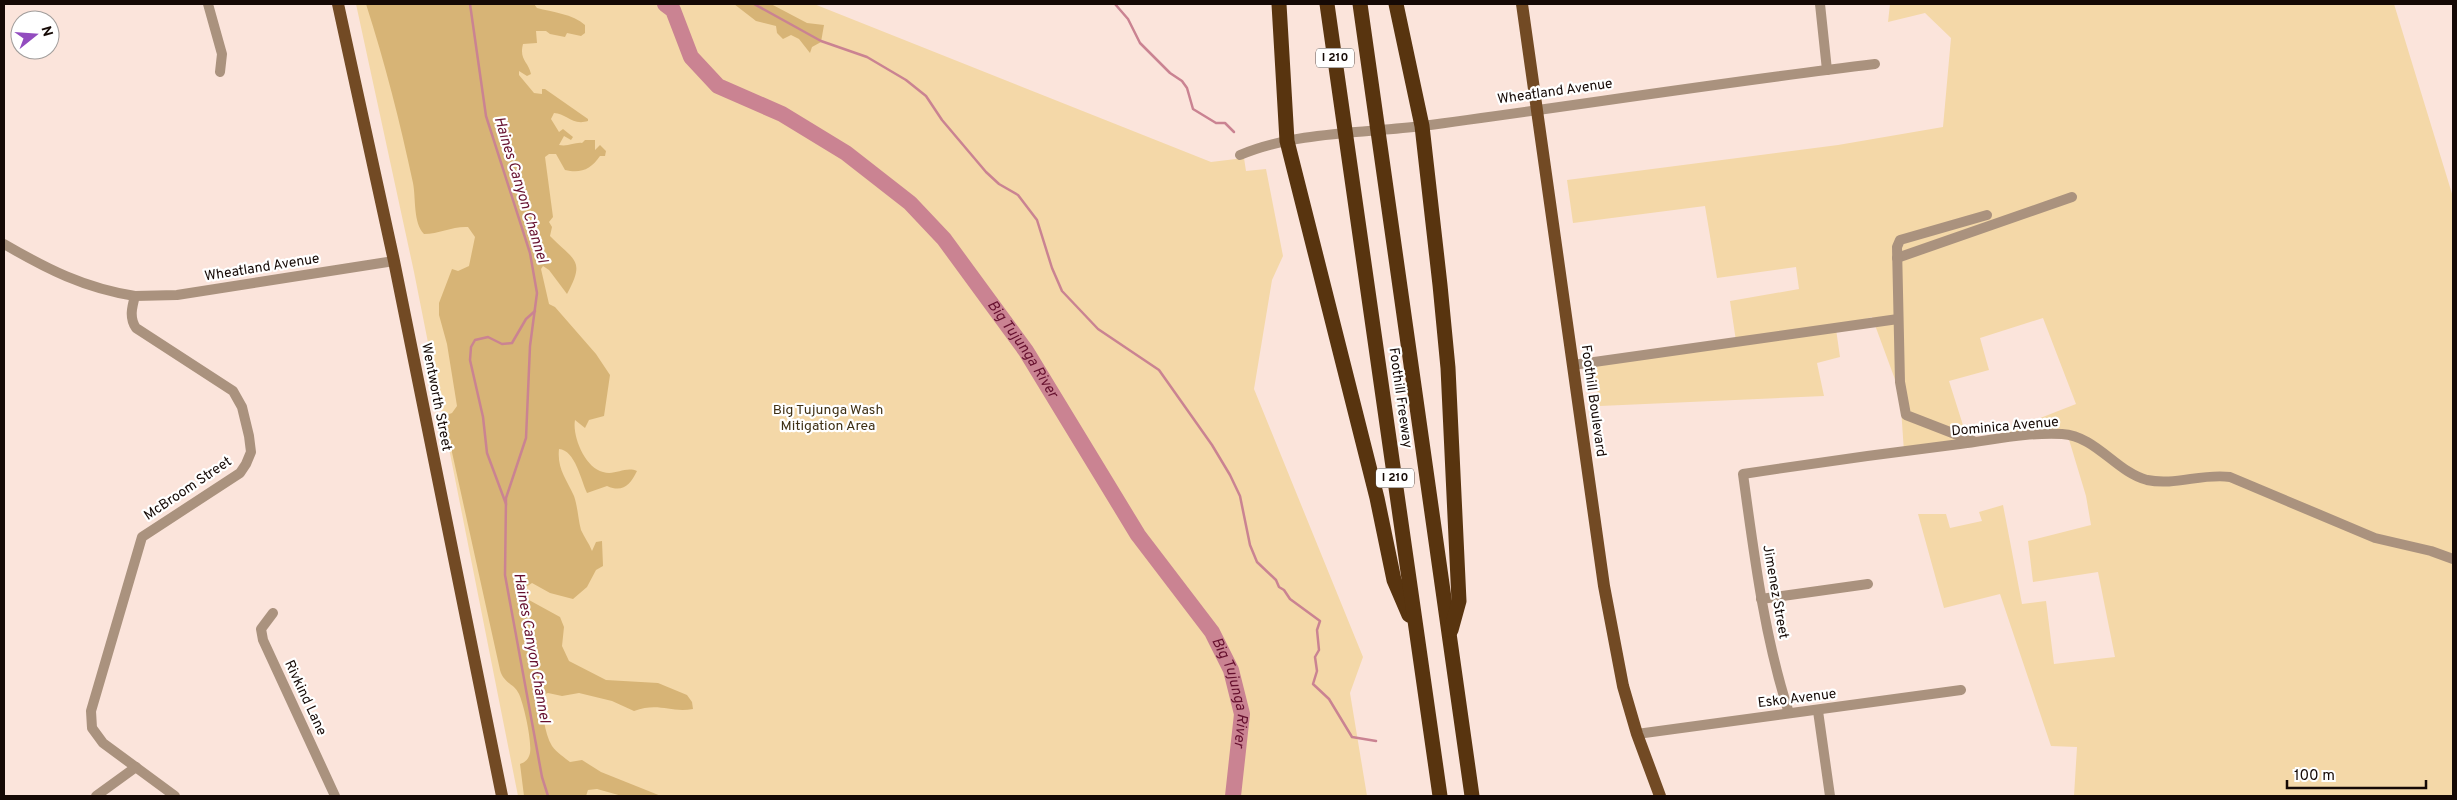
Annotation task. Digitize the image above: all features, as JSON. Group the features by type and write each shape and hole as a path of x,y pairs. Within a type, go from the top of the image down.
{"highway":[{"path":"1279,4 1287,141 1377,498 1394,580 1416,632"},
{"name":"Foothill Freeway","path":"1327,4 1342,112 1351,160 1440,796"},
{"name":"Foothill Freeway","path":"1360,4 1472,796"},
{"path":"1396,4 1422,126 1448,368 1459,601 1450,636"}],"main road":[{"name":"Wentworth Street","path":"338,4 394,261 502,796"},
{"name":"Foothill Boulevard","path":"1522,4 1604,586 1619,671 1637,734 1660,796"}],"street":[{"path":"208,4 222,54 220,72"},
{"path":"1820,4 1828,70"},
{"name":"Wheatland Avenue","path":"1240,155 1255,148 1287,141 1422,126 1537,108 1875,64"},
{"path":"1897,258 2072,197"},
{"path":"1976,442 1906,415 1900,382 1897,247 1900,240 1987,215"},
{"path":"4,244 47,270 66,278 110,292 135,296"},
{"name":"Wheatland Avenue","path":"135,296 177,295 394,261"},
{"name":"McBroom Street","path":"135,296 132,322 136,328 233,391 242,407 251,452 240,473 142,537 90,716 92,728 97,736 175,796"},
{"path":"1573,365 1898,319"},
{"name":"Dominica Avenue","path":"1743,474 1976,442 2063,434 2078,438 2101,451 2128,471 2146,479 2166,482 2219,475 2230,477 2375,538 2431,551 2453,559"},
{"name":"Jimenez Street","path":"1743,474 1761,599 1778,678 1789,713"},
{"path":"1761,599 1868,584"},
{"name":"Rivkind Lane","path":"273,613 261,629 263,640 335,796"},
{"name":"Esko Avenue","path":"1637,734 1789,713 1818,711 1961,690"},
{"path":"1818,711 1830,796"},
{"path":"96,796 136,767"}],"green space":[{"name":"Big Tujunga Wash Mitigation Area","path":"356,4 814,4 1211,162 1244,158 1246,171 1266,169 1283,256 1272,280 1254,389 1363,657 1350,693 1367,796 518,796 414,272"},
{"path":"1890,4 2394,4 2453,197 2453,796 2074,796 2077,747 2051,746 2000,594 1944,608 1918,514 1946,514 1950,528 1982,521 1979,512 2003,505 2022,604 2046,601 2054,664 2115,657 2098,572 2033,582 2028,541 2091,525 2086,496 2067,433 2000,434 2076,404 2043,318 1980,338 1989,370 1949,381 1968,441 1904,452 1900,393 1872,317 1836,329 1840,357 1817,363 1824,396 1600,406 1592,361 1736,341 1730,301 1799,289 1796,267 1717,278 1705,206 1573,223 1567,180 1838,145 1943,127 1951,38 1925,13 1888,22"}],"shaded area":[{"path":"366,4 534,4 537,8 568,16 585,25 585,33 581,36 567,33 565,37 550,34 546,31 536,31 537,43 523,44 522,49 523,57 531,74 527,76 519,71 519,75 534,93 542,94 542,89 545,89 588,119 588,121 578,122 554,113 551,119 559,132 563,129 573,137 571,140 564,136 559,145 595,140 595,150 600,145 606,151 605,156 600,156 593,164 581,171 565,170 556,154 549,154 545,157 553,217 549,222 552,227 550,236 571,256 575,261 576,267 576,274 567,294 549,270 543,266 541,269 549,304 555,307 596,354 610,375 604,416 589,420 585,428 575,420 576,434 581,450 591,464 603,472 637,471 629,484 622,488 617,489 607,486 587,493 573,460 569,454 559,449 559,462 574,496 581,530 592,551 596,542 602,541 603,566 596,570 587,587 573,599 550,593 532,583 526,587 529,600 560,617 564,627 562,646 569,661 606,680 658,683 687,695 692,702 693,709 678,710 651,707 634,711 612,701 579,693 562,696 548,693 540,696 547,735 556,751 570,762 582,760 601,772 661,796 622,796 597,789 588,790 586,796 524,796 520,764 527,760 530,753 527,723 519,694 504,678 500,670 444,416 452,413 457,406 447,344 439,315 439,303 452,269 458,271 469,266 475,237 468,227 424,234 420,229 416,217 413,183 397,115 380,48"},
{"path":"734,4 771,4 807,23 824,25 821,42 812,47 810,53 799,39 791,35 783,39 777,33 776,26 756,21"}],"waterway":[{"name":"Haines Canyon Channel","path":"470,4 486,116 530,253 537,293 530,346 526,438 506,498 505,575 542,777 548,796"},
{"name":"Big Tujunga River","path":"665,4 673,10 691,57 718,86 782,114 846,153 910,203 944,239 1026,351 1138,535 1212,632 1231,670 1242,714 1233,796"},
{"path":"754,4 821,41 867,57 906,80 926,96 942,120 986,172 999,184 1018,195 1037,220 1052,268 1062,291 1098,329 1159,370 1212,445 1240,496 1250,545 1257,562 1276,580 1279,587 1284,590 1290,599 1320,621 1317,630 1319,650 1315,657 1317,671 1313,684 1329,699 1352,737 1376,741"},
{"path":"1115,4 1128,19 1140,43 1170,73 1182,81 1187,88 1193,109 1216,123 1225,123 1234,132"},
{"path":"506,504 487,453 483,417 470,360 471,347 475,340 488,337 502,344 512,343 526,319 535,311"}]}
